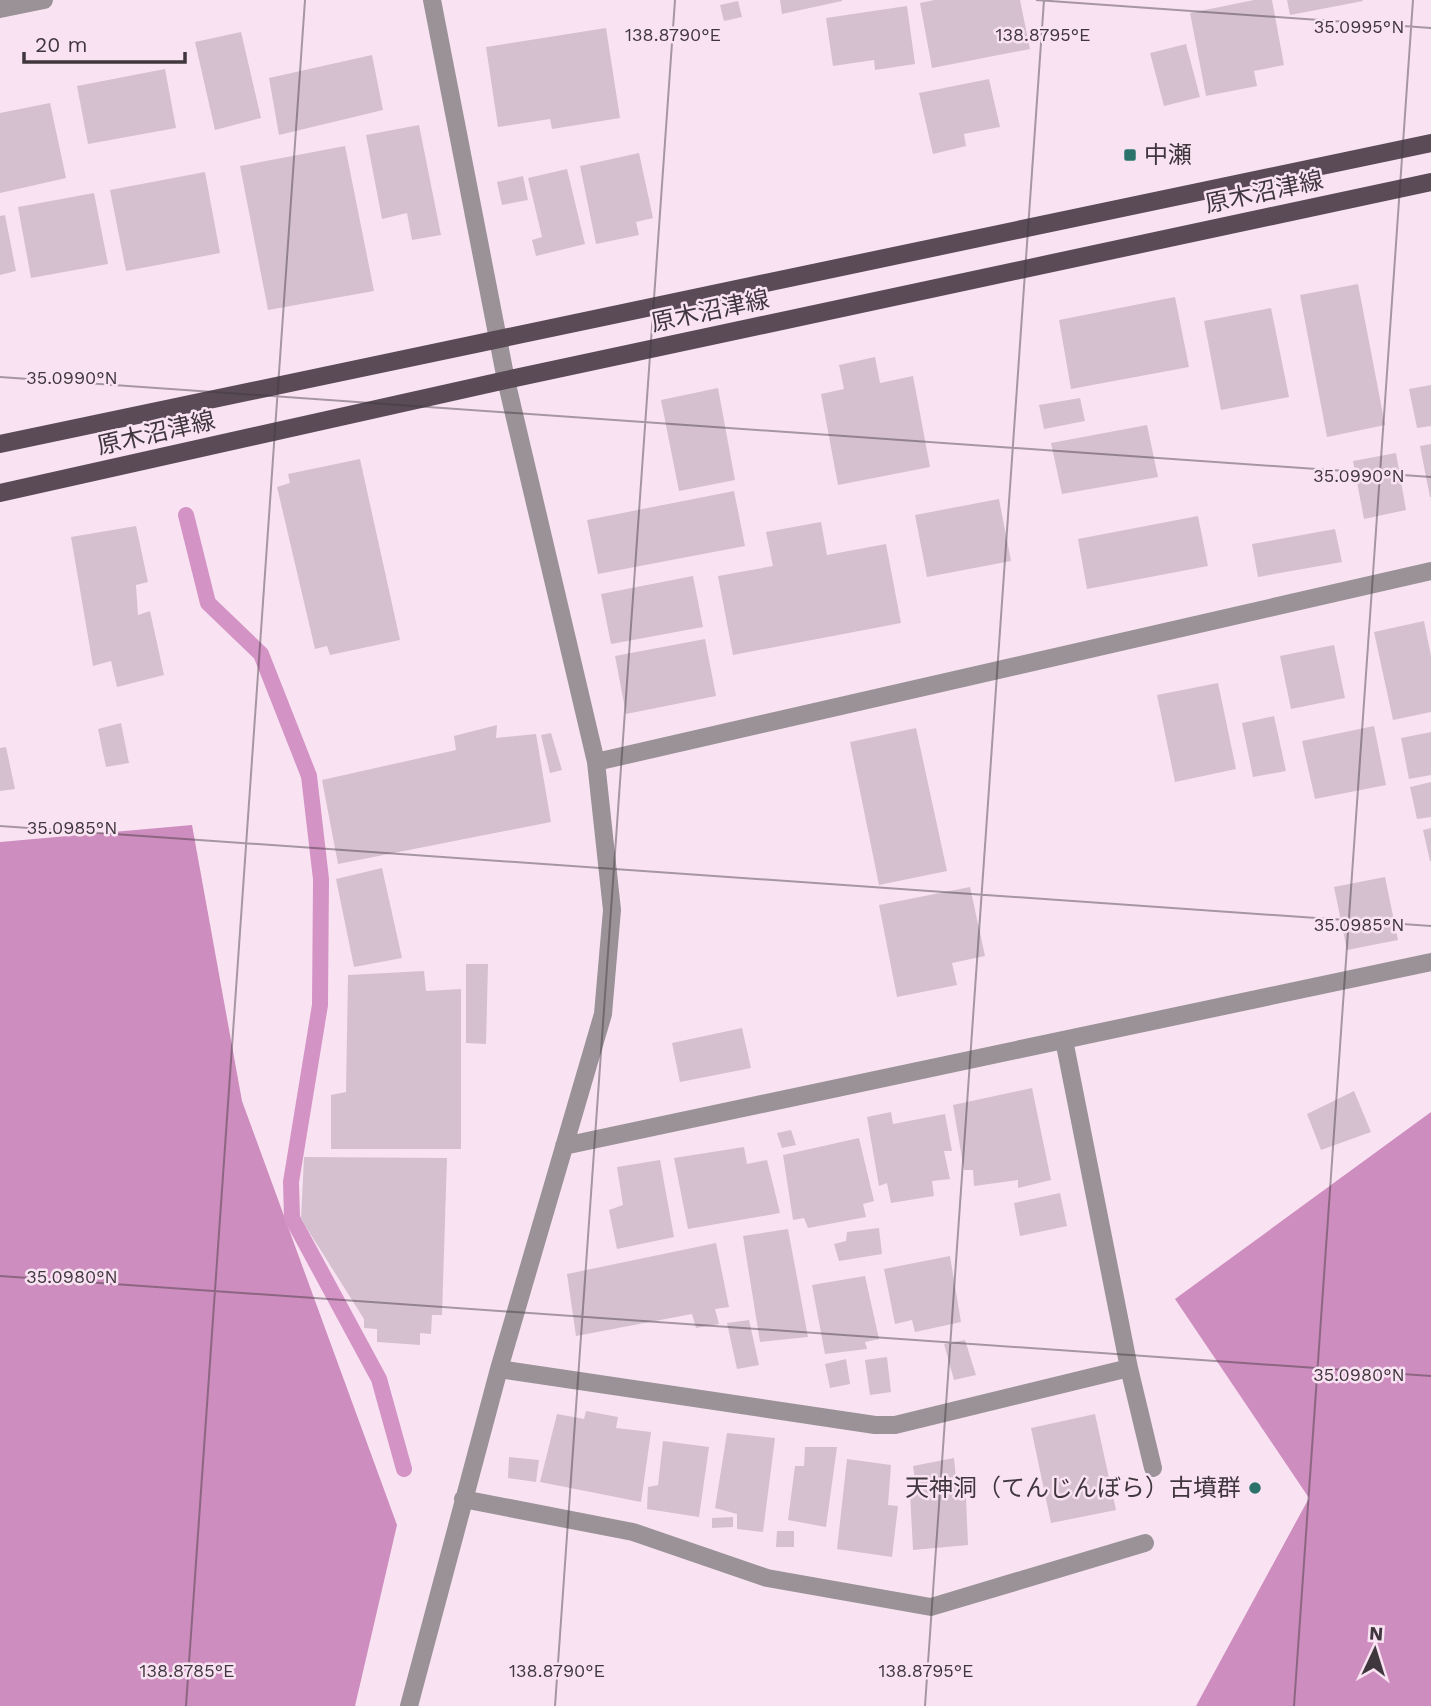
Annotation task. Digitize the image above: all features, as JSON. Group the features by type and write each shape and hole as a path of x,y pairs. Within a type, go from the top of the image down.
{"main road":[{"name":"原木沼津線","path":"0,444 1431,143"},
{"name":"原木沼津線","path":"0,493 506,380 1431,182"}],"street":[{"path":"0,9 44,0"},
{"path":"409,1706 499,1369 603,1014 612,909 596,762 506,380 432,0"},
{"path":"596,762 1431,572"},
{"path":"564,1146 1431,962"},
{"path":"1064,1040 1129,1368 1153,1468"},
{"path":"499,1369 875,1425 895,1424 1129,1368"},
{"path":"463,1500 633,1532 767,1578 931,1607 1145,1543"}],"shaded area":[{"path":"192,825 242,1101 397,1525 355,1706 0,1706 0,842"},
{"path":"1431,1112 1431,1706 1196,1706 1309,1498 1175,1299"}],"building":[{"path":"780,0 842,0 842,1 782,14"},
{"path":"934,0 1020,0 1030,49 932,68 920,3"},
{"path":"1254,0 1272,0 1284,65 1254,71 1257,86 1206,96 1190,13"},
{"path":"1287,0 1362,0 1363,1 1290,15"},
{"path":"738,1 742,17 724,21 720,5"},
{"path":"907,6 915,64 875,70 874,60 833,66 826,18"},
{"path":"606,28 620,118 552,129 550,119 498,127 486,47"},
{"path":"241,32 261,118 215,130 195,42"},
{"path":"1186,44 1200,97 1164,106 1150,53"},
{"path":"372,55 383,110 279,135 269,78"},
{"path":"165,69 176,128 88,144 77,86"},
{"path":"989,79 1000,127 964,134 966,146 933,154 919,93"},
{"path":"50,103 66,178 0,193 0,113"},
{"path":"419,125 441,235 412,240 407,213 382,219 366,135"},
{"path":"345,146 374,291 268,310 240,166"},
{"path":"639,153 653,218 636,222 639,235 596,244 580,166"},
{"path":"567,169 585,244 536,256 532,240 542,237 528,178"},
{"path":"205,172 220,253 126,271 110,190"},
{"path":"523,176 528,200 502,205 497,182"},
{"path":"94,193 108,264 31,278 18,207"},
{"path":"5,215 16,271 0,275 0,216"},
{"path":"1358,284 1385,425 1327,437 1300,295"},
{"path":"1175,297 1189,367 1071,389 1059,320"},
{"path":"1271,308 1289,397 1221,410 1204,321"},
{"path":"875,357 880,383 913,376 930,467 838,485 821,394 844,389 839,365"},
{"path":"1431,385 1431,426 1417,428 1409,389"},
{"path":"718,388 735,480 679,491 661,400"},
{"path":"1080,398 1085,421 1044,429 1039,405"},
{"path":"1147,425 1158,477 1062,494 1051,443"},
{"path":"1431,444 1431,497 1430,497 1420,446"},
{"path":"1396,453 1406,510 1364,519 1353,461"},
{"path":"360,459 400,640 330,655 327,646 315,649 277,487 290,483 288,474"},
{"path":"734,491 745,546 598,574 587,520"},
{"path":"999,499 1011,561 927,577 915,515"},
{"path":"1198,516 1208,566 1087,589 1078,539"},
{"path":"821,522 827,555 886,544 901,623 733,655 718,576 773,566 766,532"},
{"path":"136,526 148,582 136,585 138,615 150,611 164,675 117,687 111,661 93,666 71,537"},
{"path":"1335,529 1342,562 1258,577 1252,544"},
{"path":"693,576 703,627 611,644 601,594"},
{"path":"1424,621 1431,656 1431,712 1393,720 1374,632"},
{"path":"705,639 716,696 626,714 615,656"},
{"path":"1334,645 1345,698 1291,709 1280,656"},
{"path":"1218,683 1236,769 1175,782 1157,695"},
{"path":"1274,716 1286,771 1253,777 1242,723"},
{"path":"121,723 129,763 106,767 98,729"},
{"path":"497,725 496,738 536,734 551,822 338,864 322,780 456,750 454,736"},
{"path":"1374,726 1386,785 1315,799 1302,741"},
{"path":"916,728 947,871 879,885 850,742"},
{"path":"1431,732 1431,775 1409,779 1401,738"},
{"path":"551,733 562,770 550,773 541,735"},
{"path":"6,747 15,789 0,791 0,748"},
{"path":"1431,782 1431,817 1417,819 1410,787"},
{"path":"1431,828 1431,861 1430,861 1423,830"},
{"path":"382,868 402,958 354,967 336,879"},
{"path":"1385,877 1398,940 1347,950 1334,887"},
{"path":"970,887 985,956 952,963 957,985 897,997 879,905"},
{"path":"466,964 488,964 486,1044 466,1043"},
{"path":"424,971 426,991 461,989 461,1149 331,1149 331,1095 346,1092 348,975"},
{"path":"742,1028 751,1068 680,1082 672,1043"},
{"path":"1032,1088 1051,1180 1018,1188 1018,1180 974,1186 973,1170 964,1170 953,1105"},
{"path":"1354,1091 1371,1132 1321,1150 1307,1114"},
{"path":"891,1112 893,1124 945,1114 952,1151 944,1151 950,1179 932,1181 934,1196 891,1203 887,1183 879,1186 867,1117"},
{"path":"791,1130 796,1145 782,1148 777,1133"},
{"path":"859,1138 874,1201 863,1204 866,1217 808,1228 804,1218 793,1220 783,1155"},
{"path":"744,1147 747,1164 767,1160 780,1213 688,1229 674,1158"},
{"path":"304,1157 447,1158 442,1315 432,1315 431,1334 420,1333 420,1345 377,1342 377,1329 364,1328 364,1319 301,1219"},
{"path":"660,1160 674,1237 617,1249 609,1210 623,1205 617,1167"},
{"path":"1060,1193 1067,1226 1020,1236 1014,1203"},
{"path":"879,1228 882,1254 839,1261 834,1244 846,1241 847,1232"},
{"path":"788,1229 808,1337 760,1342 743,1236"},
{"path":"716,1243 729,1307 715,1309 719,1324 696,1328 692,1314 576,1336 567,1274"},
{"path":"950,1256 961,1322 915,1332 912,1320 895,1324 884,1269"},
{"path":"865,1276 879,1339 865,1342 867,1349 825,1354 812,1285"},
{"path":"749,1320 759,1365 737,1369 727,1323"},
{"path":"965,1340 976,1375 954,1380 944,1344"},
{"path":"887,1357 891,1392 870,1395 865,1360"},
{"path":"846,1359 850,1384 830,1388 825,1364"},
{"path":"586,1411 618,1417 616,1428 651,1432 641,1502 540,1482 557,1414 584,1419"},
{"path":"1095,1414 1116,1510 1051,1523 1031,1428"},
{"path":"727,1433 775,1438 763,1532 737,1529 737,1514 715,1508"},
{"path":"663,1441 709,1447 699,1517 647,1509 648,1487 658,1485"},
{"path":"805,1447 837,1447 826,1527 788,1520 795,1466 804,1466"},
{"path":"509,1457 539,1460 536,1482 508,1478"},
{"path":"954,1458 958,1499 966,1498 968,1545 913,1550 910,1493 916,1489 913,1466"},
{"path":"847,1459 891,1465 888,1505 898,1506 892,1557 837,1549"},
{"path":"733,1517 733,1527 712,1528 712,1518"},
{"path":"777,1531 794,1531 794,1547 776,1547"}],"waterway":[{"path":"186,515 208,603 261,654 309,776 321,879 320,1005 291,1182 292,1218 379,1379 404,1469"}],"place":[{"name":"中瀬","path":"1130,155"},
{"name":"天神洞（てんじんぼら）古墳群","path":"1255,1488"}]}
